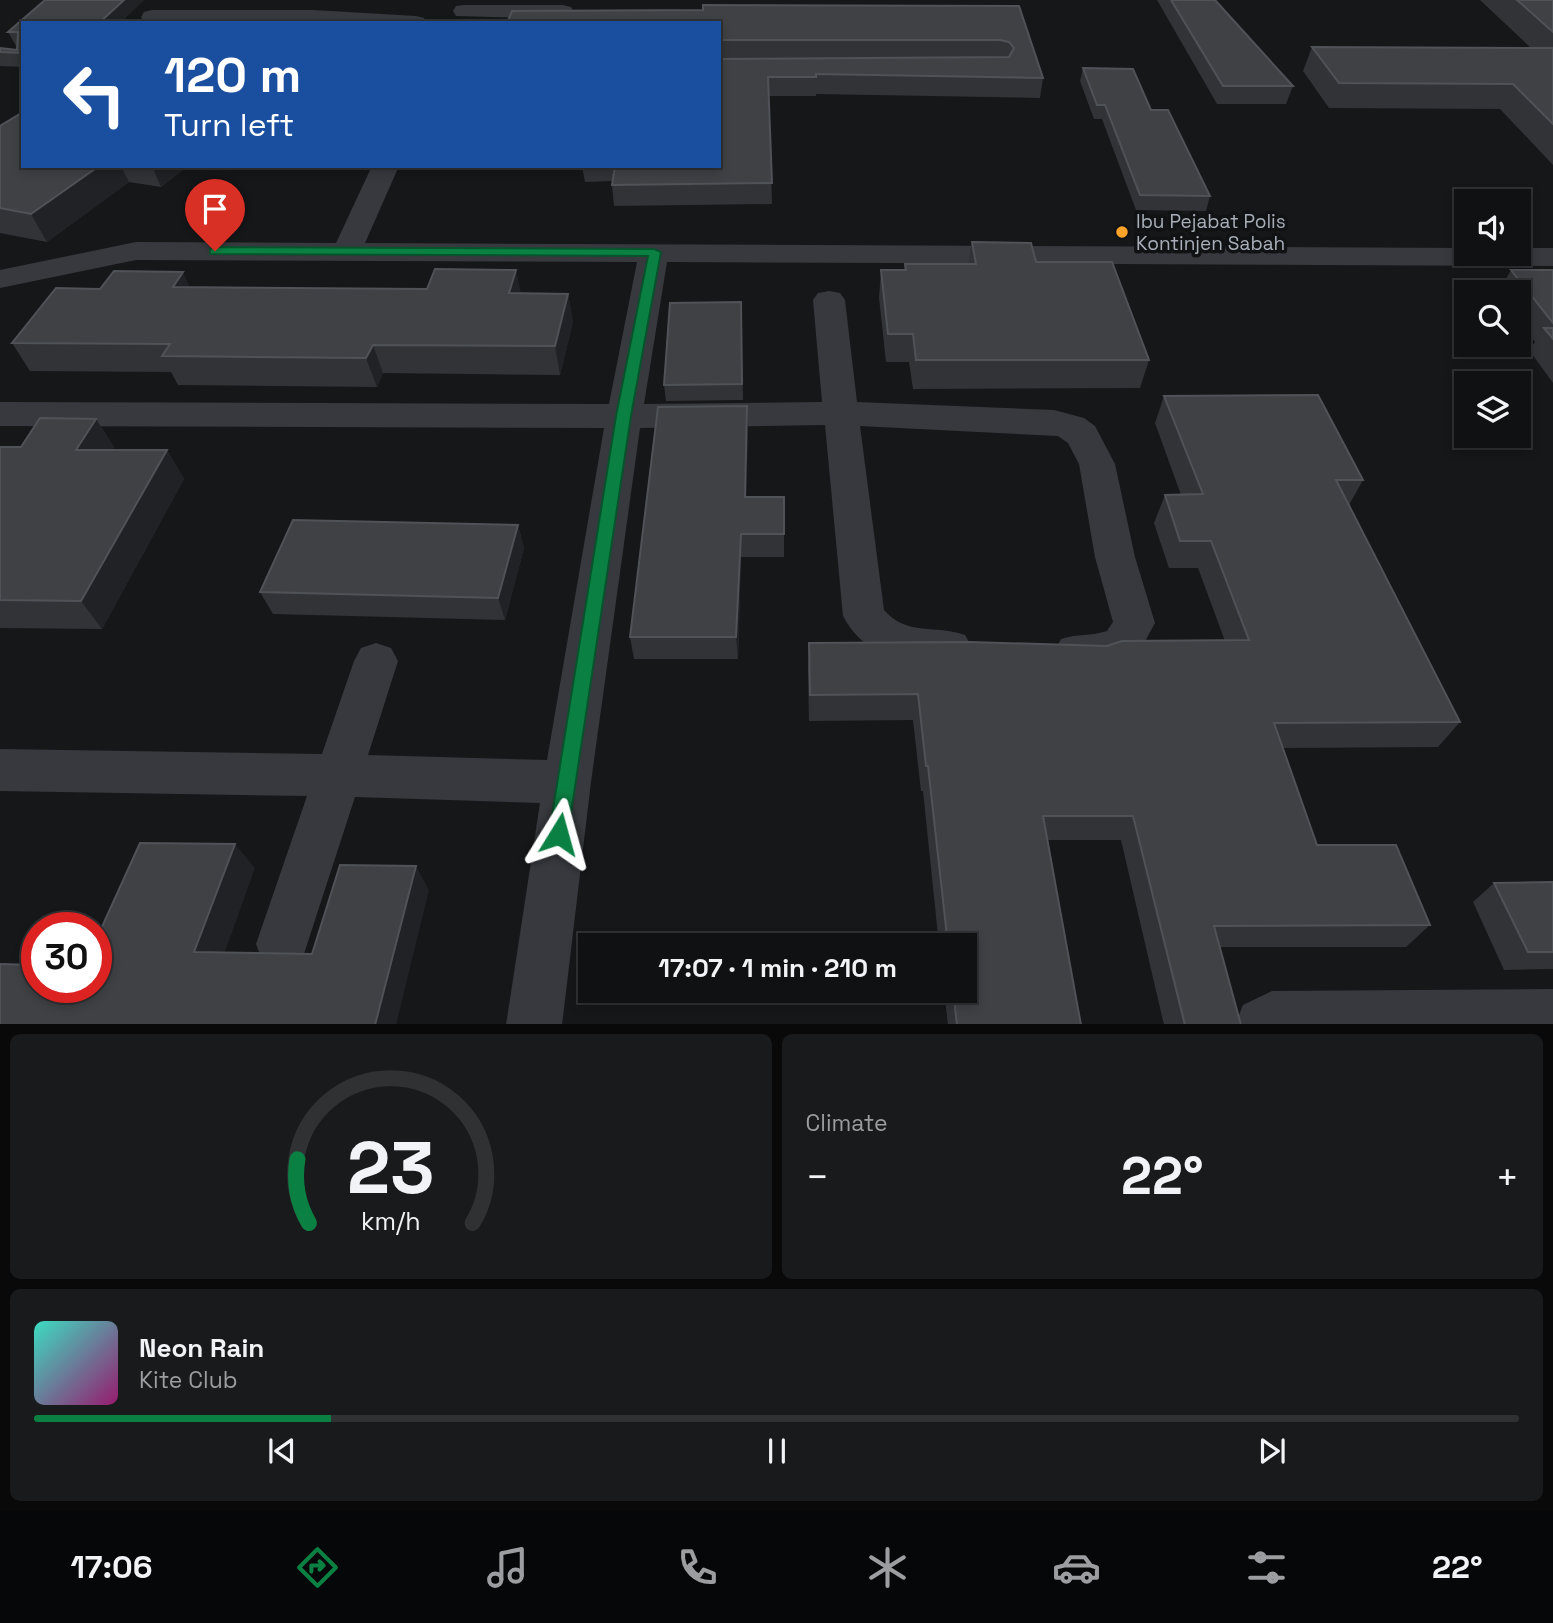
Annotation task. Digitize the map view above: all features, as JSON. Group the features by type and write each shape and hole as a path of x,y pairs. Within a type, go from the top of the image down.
{"street":[{"path":"149,20 169,0"},
{"path":"463,11 589,12"},
{"path":"149,20 313,17 382,21"},
{"path":"347,251 385,168"},
{"path":"0,305 12,277 97,257 136,251 1553,257"},
{"path":"534,1024 566,782 624,416 654,252"},
{"path":"829,300 864,616 877,633 904,646 987,649"},
{"path":"0,414 624,416 841,413 1054,422 1071,427 1082,435 1097,464 1115,557 1134,622 1122,644 1097,652 1042,650"},
{"path":"282,944 376,661"},
{"path":"0,770 337,775 566,782"},
{"path":"1263,1024 1272,1019 1293,1018 1534,1019"}],"building":[{"path":"45,0 124,0 101,21 21,21 21,53 0,52 0,48 17,50 18,32 8,32"},
{"path":"1171,0 1215,0 1293,86 1223,86"},
{"path":"1517,0 1553,0 1553,32"},
{"path":"703,5 1019,6 1043,78 816,74 816,77 768,77 772,183 612,185 615,168 721,168 721,59 1009,57 1014,48 1009,42 1000,40 721,40 721,21 508,21 512,11 703,10"},
{"path":"1312,47 1553,48 1553,124 1513,84 1339,83"},
{"path":"1083,68 1133,69 1151,110 1168,110 1210,196 1140,195 1105,105 1097,105"},
{"path":"21,113 21,168 96,168 31,214 0,208 0,126"},
{"path":"972,242 1031,243 1036,262 1112,262 1149,360 916,360 913,334 888,334 881,270 906,270 905,264 976,264"},
{"path":"435,269 516,270 509,293 568,294 555,346 373,345 366,358 162,356 170,344 12,343 56,288 100,289 114,271 183,272 173,287 427,289"},
{"path":"1511,270 1553,270 1553,323 1531,295 1531,280 1519,280"},
{"path":"741,302 742,384 664,385 670,303"},
{"path":"1544,328 1553,328 1553,339"},
{"path":"1318,395 1363,480 1336,480 1460,722 1274,723 1317,845 1396,845 1430,925 1214,926 1241,1024 1185,1024 1133,816 1043,816 1081,1024 957,1024 954,1003 977,1003 977,933 947,933 918,694 810,695 809,643 970,642 1107,646 1122,641 1249,640 1211,541 1180,541 1165,495 1203,494 1164,396"},
{"path":"747,406 745,497 784,497 784,534 741,534 736,637 630,637 658,407"},
{"path":"40,418 96,419 76,450 167,450 81,601 0,600 0,447 21,447"},
{"path":"293,520 518,525 498,598 260,592"},
{"path":"140,843 235,844 194,952 312,954 340,865 416,866 375,1024 0,1024 0,964 21,965 21,1003 112,1003 112,912 109,912"},
{"path":"1553,882 1553,952 1528,952 1494,883"}],"place":[{"name":"Ibu Pejabat Polis Kontinjen Sabah","path":"1122,232"}],"route":[{"path":"215,251 654,252 624,416 559,834"}]}
